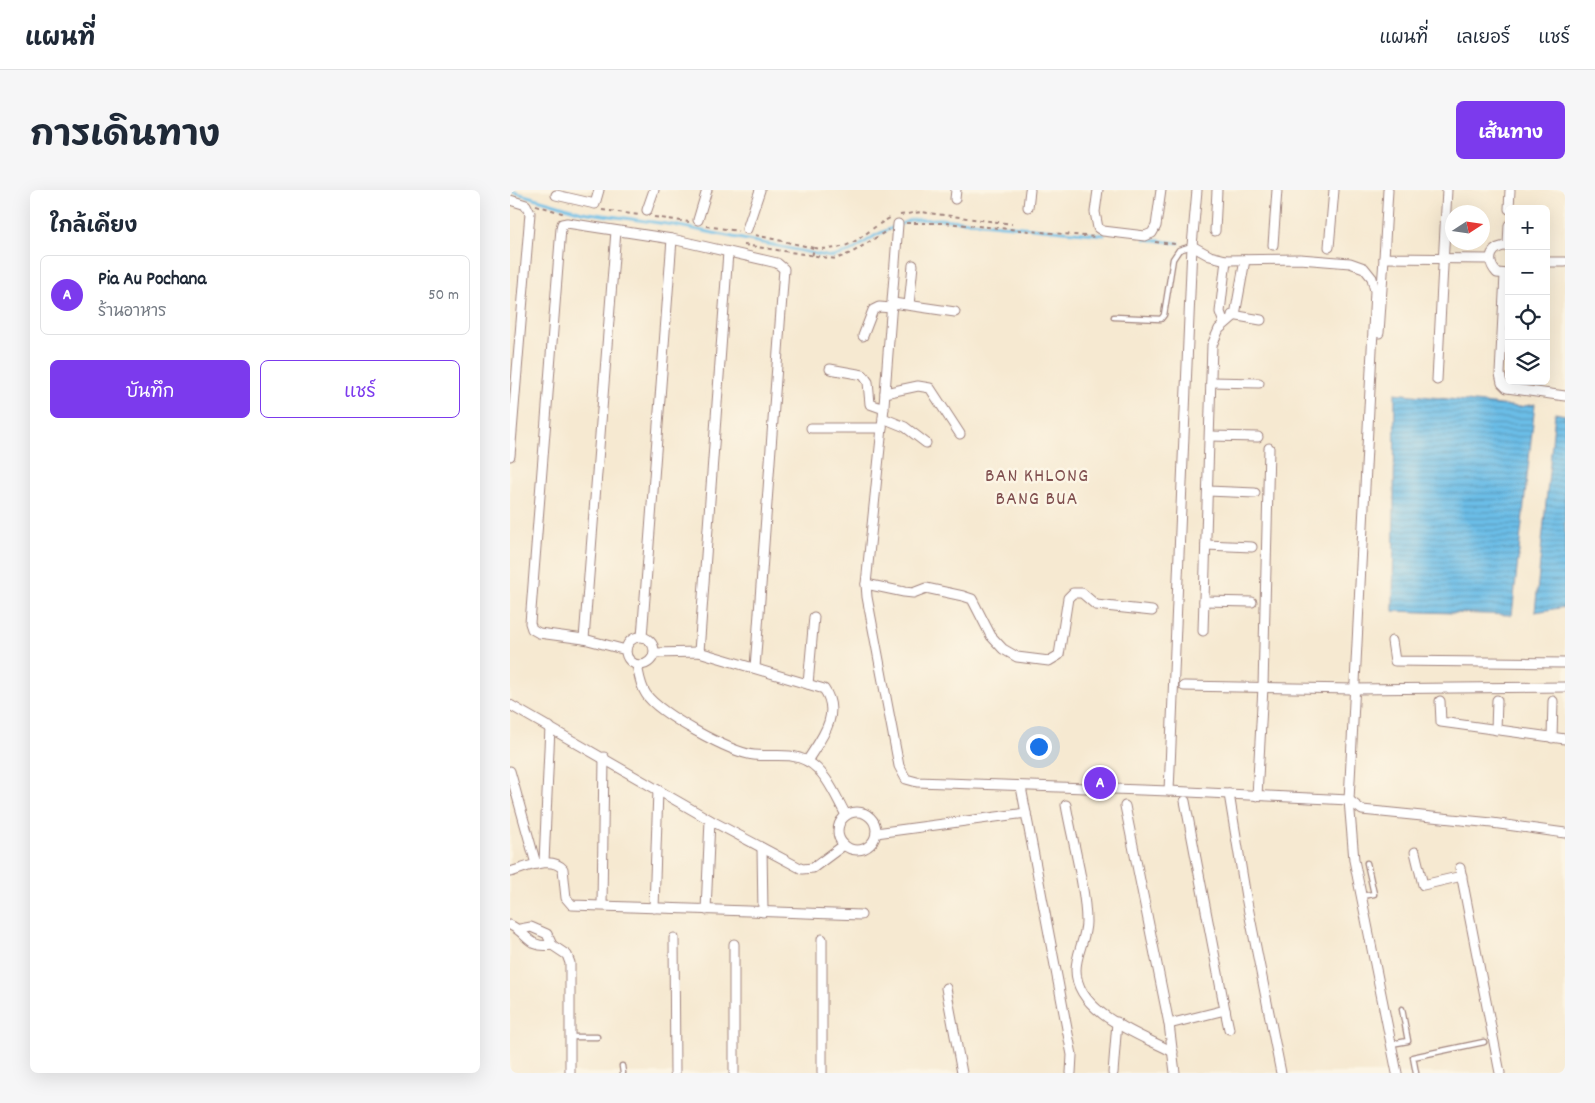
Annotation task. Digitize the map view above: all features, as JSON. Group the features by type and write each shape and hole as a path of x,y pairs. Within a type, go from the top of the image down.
{"street":[{"path":"556,195 595,204 599,190"},
{"path":"647,210 654,190"},
{"path":"698,220 707,190"},
{"path":"747,229 760,190"},
{"path":"1028,207 1030,190"},
{"path":"1098,190 1094,212 1098,228 1103,231 1144,236 1152,233 1156,226 1161,190"},
{"path":"1170,791 1192,246 1197,190"},
{"path":"1215,231 1217,190"},
{"path":"1273,245 1277,190"},
{"path":"1329,247 1334,190"},
{"path":"1376,372 1388,190"},
{"path":"1436,380 1447,190"},
{"path":"1509,205 1510,190"},
{"path":"510,200 526,205 530,213 510,456"},
{"path":"626,650 584,639 539,633 532,629 530,623 560,238 562,224 567,223 616,232 672,239 777,263 784,268 755,668"},
{"path":"898,224 883,419 866,596 899,766 906,778 917,782 1170,791 1350,800 1362,810 1492,823 1565,834"},
{"path":"584,639 616,232"},
{"path":"642,637 672,239"},
{"path":"1192,246 1210,256 1226,260 1300,258 1350,263 1364,268 1372,278 1375,291 1350,800 1354,860 1397,1073"},
{"path":"1505,246 1500,246 1493,251 1489,258 1491,267 1497,273 1505,275"},
{"path":"699,652 728,252"},
{"path":"1384,258 1489,258"},
{"path":"1224,323 1220,312 1226,260"},
{"path":"1203,631 1214,340 1224,323 1235,316 1245,260"},
{"path":"1550,262 1565,262"},
{"path":"909,305 913,265"},
{"path":"1506,295 1500,374 1502,383 1507,388 1565,393"},
{"path":"863,336 873,310 879,307 909,305 955,312"},
{"path":"1220,312 1261,320"},
{"path":"830,369 863,375 868,382 870,404 883,419"},
{"path":"1211,382 1259,383"},
{"path":"885,393 918,386 930,388 960,434"},
{"path":"811,428 883,419 905,427 926,443"},
{"path":"1210,436 1258,437"},
{"path":"1257,796 1263,687 1269,448"},
{"path":"1208,491 1255,493"},
{"path":"1206,545 1252,547"},
{"path":"866,584 913,593 926,588 972,599 991,636 1003,648 1017,657 1048,661 1059,655 1068,598 1073,593 1082,593 1096,605 1152,611"},
{"path":"1204,602 1252,602"},
{"path":"808,684 814,617"},
{"path":"642,637 651,643 654,653 648,662 637,664 628,659 626,650 631,639 642,637"},
{"path":"1392,641 1395,661 1565,663"},
{"path":"654,653 699,652 824,689 830,697 832,714 826,730 807,761"},
{"path":"637,664 646,694 695,730 730,748 752,755 789,755 807,761 820,770 846,815"},
{"path":"1184,686 1354,689 1565,687"},
{"path":"1496,730 1497,700"},
{"path":"1552,738 1553,700"},
{"path":"1440,702 1442,722 1565,739"},
{"path":"510,704 710,820 807,870 844,845"},
{"path":"540,863 550,727"},
{"path":"602,905 604,757"},
{"path":"510,771 540,863"},
{"path":"1021,787 1071,1046 1071,1073"},
{"path":"654,908 658,790"},
{"path":"1229,794 1246,896 1281,1073"},
{"path":"1185,801 1229,1029"},
{"path":"1066,805 1086,922 1086,933 1077,958 1079,990 1090,1006 1173,1052"},
{"path":"1125,806 1169,1024 1175,1073"},
{"path":"864,813 873,821 876,833 871,844 861,850 849,848 840,841 838,830 846,815 864,813"},
{"path":"876,833 1026,813"},
{"path":"706,910 710,820"},
{"path":"762,848 763,912"},
{"path":"1415,852 1423,885 1461,872 1500,1073"},
{"path":"510,872 540,863 558,865 563,869 566,898 572,905 861,915"},
{"path":"510,925 520,930 526,940 534,944 541,947 552,945"},
{"path":"520,930 531,927 547,934 552,945 567,955 570,963 570,1073"},
{"path":"674,938 675,1073"},
{"path":"822,939 822,1073"},
{"path":"734,944 734,1073"},
{"path":"946,988 962,1073"},
{"path":"1169,1024 1225,1010"},
{"path":"1113,1073 1118,1022"}],"lane":[{"path":"1114,317 1161,319 1164,315 1173,258 1179,250 1192,246"},
{"path":"1361,896 1374,894 1367,863"},
{"path":"1391,1044 1408,1041 1402,1009"},
{"path":"570,1038 597,1037"},
{"path":"1416,1073 1413,1057 1484,1042"},
{"path":"622,1066 623,1073"}],"path":[{"path":"529,203 571,216"},
{"path":"814,248 840,249 849,246 885,221 906,213 921,212 1012,224"},
{"path":"736,244 828,260 842,258 898,224 945,223 1099,238"},
{"path":"1154,242 1192,246"},
{"path":"849,246 853,252"}],"water":[{"path":"1395,393 1519,407 1535,404 1512,615 1393,611"},
{"path":"1555,413 1565,415 1565,607 1535,612"}],"waterway":[{"path":"510,191 582,212 674,225 831,257 850,252 876,235 910,220 940,219 1104,235"},
{"path":"1145,239 1179,243"}],"place":[{"name":"Pia Au Pochana","path":"1100,783"}],"district":[{"name":"BAN KHLONG BANG BUA","path":"1037,488"}]}
